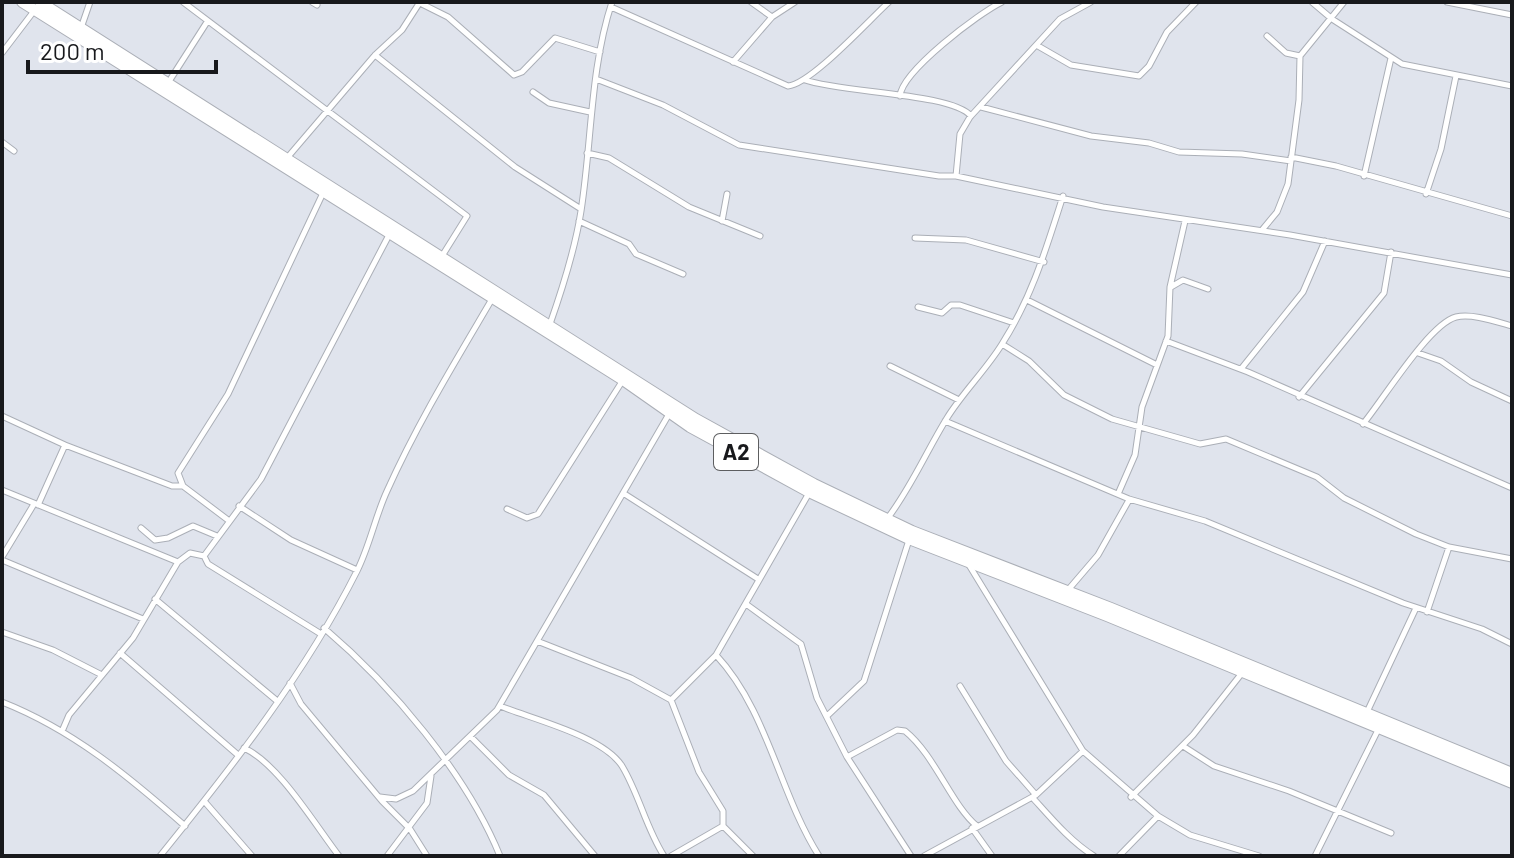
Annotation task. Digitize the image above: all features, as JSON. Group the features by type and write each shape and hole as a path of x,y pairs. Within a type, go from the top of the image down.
{"highway":[{"name":"A2","path":"22,2 81,28 696,419 886,520 1512,773"},
{"name":"A2","path":"37,6 323,193 623,380 670,413 809,492 909,539 1512,783"}],"street":[{"path":"81,28 90,2"},
{"path":"183,2 467,216 441,257"},
{"path":"286,159 375,55 402,30 419,2 448,17 514,75 555,38 600,52"},
{"path":"751,2 772,17"},
{"path":"732,62 772,17 795,2"},
{"path":"550,324 579,221 590,112 612,4 780,84 796,85 889,2"},
{"path":"900,96 903,85 934,53 984,12 1002,2"},
{"path":"956,176 960,134 971,116 1060,19 1091,2"},
{"path":"1038,46 1071,65 1139,76 1149,66 1167,32 1196,2"},
{"path":"1312,2 1391,58 1414,68 1512,86"},
{"path":"1261,231 1285,198 1299,100 1300,56 1344,2"},
{"path":"1447,2 1512,15"},
{"path":"2,53 37,6"},
{"path":"167,84 207,22"},
{"path":"1267,36 1286,53 1300,56"},
{"path":"375,55 515,167 581,209"},
{"path":"1364,176 1391,58"},
{"path":"1426,194 1441,149 1456,75"},
{"path":"596,79 663,105 703,130 739,145 939,176 956,176 1185,221 1325,241 1512,275"},
{"path":"805,80 826,87 959,105 971,116"},
{"path":"533,92 549,103 590,112"},
{"path":"981,107 1091,136 1149,143 1179,152 1291,159 1512,216"},
{"path":"2,142 14,151"},
{"path":"587,153 609,158 689,207 760,236"},
{"path":"228,520 183,486 178,473 228,394 323,193"},
{"path":"722,221 727,194"},
{"path":"886,520 906,494 945,421 1002,344 1027,300 1044,262 1063,196"},
{"path":"579,221 630,244 636,254 683,274"},
{"path":"1118,494 1135,455 1139,426 1170,326 1170,287 1185,221"},
{"path":"204,556 271,461 389,235"},
{"path":"915,238 966,240 1044,262"},
{"path":"1240,370 1303,292 1325,241"},
{"path":"1299,397 1384,293 1391,252"},
{"path":"1170,287 1183,280 1208,289"},
{"path":"160,856 244,748 322,631 357,570 386,494 419,424 492,299"},
{"path":"1027,300 1157,365"},
{"path":"918,307 942,313 951,305 960,305 1014,323"},
{"path":"1363,424 1393,387 1403,364 1454,317 1512,326"},
{"path":"1166,341 1512,488"},
{"path":"1002,344 1029,361 1074,401 1119,422 1200,444 1226,439 1317,477 1344,498 1449,547 1512,559"},
{"path":"1418,353 1441,361 1471,382 1512,401"},
{"path":"890,366 959,400"},
{"path":"507,509 527,518 538,514 623,380"},
{"path":"380,797 403,796 431,776 443,760 500,706 670,413"},
{"path":"2,416 65,445 172,486 183,486"},
{"path":"945,421 1129,499 1205,521 1416,608 1482,629 1512,644"},
{"path":"65,445 36,504 2,559 143,619"},
{"path":"2,490 178,562"},
{"path":"671,700 716,655 758,579 789,533 809,492"},
{"path":"623,493 758,579"},
{"path":"1067,591 1098,555 1129,499"},
{"path":"239,506 291,540 357,570"},
{"path":"141,528 155,540 168,538 193,526 217,536"},
{"path":"827,716 864,681 909,539"},
{"path":"1427,612 1449,547"},
{"path":"63,729 69,715 120,653 178,562 190,553 204,556"},
{"path":"204,556 208,564 322,631 364,663 443,760 500,856"},
{"path":"966,560 1083,751 1131,797 1158,816 1190,835 1259,856"},
{"path":"155,599 276,700"},
{"path":"746,604 799,642 813,689 847,757 911,856"},
{"path":"1367,713 1416,608"},
{"path":"2,632 53,650 100,674"},
{"path":"537,641 631,678 671,700 699,772 723,811 723,826 753,856"},
{"path":"120,653 238,755"},
{"path":"716,655 740,686 775,759 798,823 819,856"},
{"path":"1131,797 1183,746 1242,673"},
{"path":"290,683 301,704 410,829 427,856"},
{"path":"960,686 1006,761 1071,840 1094,856"},
{"path":"2,702 63,729 89,746 185,826"},
{"path":"500,706 570,732 615,757 664,856"},
{"path":"1315,856 1379,727"},
{"path":"847,757 897,730 905,731 938,770 992,856"},
{"path":"470,736 509,775 544,795 595,856"},
{"path":"1183,746 1214,766 1289,791 1391,833"},
{"path":"244,748 259,757 284,785 339,856"},
{"path":"924,856 1034,796 1083,751"},
{"path":"387,856 427,803 431,776"},
{"path":"204,801 252,856"},
{"path":"1119,856 1158,816"},
{"path":"671,856 723,826"}]}
